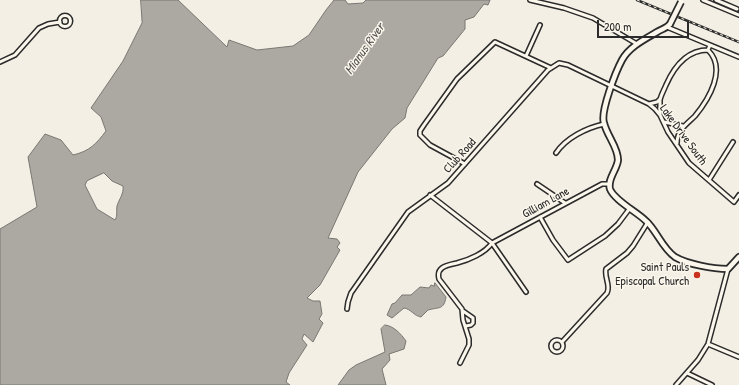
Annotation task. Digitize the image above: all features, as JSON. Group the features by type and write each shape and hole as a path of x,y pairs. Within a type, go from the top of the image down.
{"street":[{"path":"530,0 570,10 593,18 637,44"},
{"path":"703,0 739,15"},
{"path":"716,0 737,9"},
{"path":"681,1 668,26 637,44 629,51 624,58 612,87 603,114 604,124 618,158 618,164 610,184 610,190 616,197 648,222 666,248 676,257 694,264 728,269"},
{"path":"0,62 15,55 39,28 48,24 60,22"},
{"path":"526,56 540,25"},
{"path":"668,26 739,57"},
{"path":"465,164 430,145 422,138 420,132 457,79 495,42 551,68 559,63 565,64 612,87"},
{"path":"708,50 710,45"},
{"path":"660,115 660,99 671,76 679,64 690,54 696,51 708,50 714,55 717,69 713,86 706,100 678,135 677,145"},
{"name":"Club Road","path":"347,309 351,293 408,212 448,183 551,68"},
{"name":"Lake Drive South","path":"612,87 656,109 668,132 689,163 701,175 734,202 739,195"},
{"path":"648,104 657,102 660,99"},
{"path":"664,122 684,126"},
{"path":"556,153 564,144 575,136 592,127 604,124"},
{"path":"709,180 733,142"},
{"path":"537,184 565,203"},
{"name":"Gilliam Lane","path":"462,311 459,304 438,279 440,269 444,266 466,261 490,247 492,243 565,203 602,184 610,184"},
{"path":"430,195 492,243 526,292"},
{"path":"540,217 553,240 568,260 605,236 618,224 630,208"},
{"path":"562,342 607,293 609,288 605,273 606,269 627,253 648,222"},
{"path":"676,385 698,360 708,344 728,269 739,258"},
{"path":"460,363 469,344 462,311"},
{"path":"462,311 473,318 471,325 466,326"},
{"path":"708,344 739,357"},
{"path":"687,373 712,385"}],"water":[{"name":"Mianus River","path":"141,0 178,0 227,47 229,40 257,50 293,46 309,35 334,0 345,0 348,4 363,3 366,0 490,0 488,5 484,4 474,17 465,20 465,29 443,56 438,58 407,108 405,118 392,129 358,172 328,238 337,239 340,243 337,247 340,250 320,285 307,298 313,301 320,301 322,314 319,319 323,323 313,342 304,334 302,339 307,345 289,373 286,382 290,385 0,385 0,229 37,207 28,157 45,134 61,140 73,155 88,149 99,140 106,131 101,117 91,108 123,61 142,23","holes":["104,173 112,181 123,186 122,194 117,206 117,215 115,220 97,209 85,185 87,181"]},
{"path":"435,283 446,297 442,306 428,310 421,317 404,308 392,318 387,315 392,304 395,303 402,295 411,295 420,287 429,288 431,285 434,286"},
{"path":"385,325 400,333 406,341 404,349 389,354 390,360 382,369 386,385 338,385 349,370 356,365 385,352 381,329"}],"railway":[{"path":"637,0 739,42"}],"place":[{"name":"Saint Pauls Episcopal Church","path":"697,275"}]}
